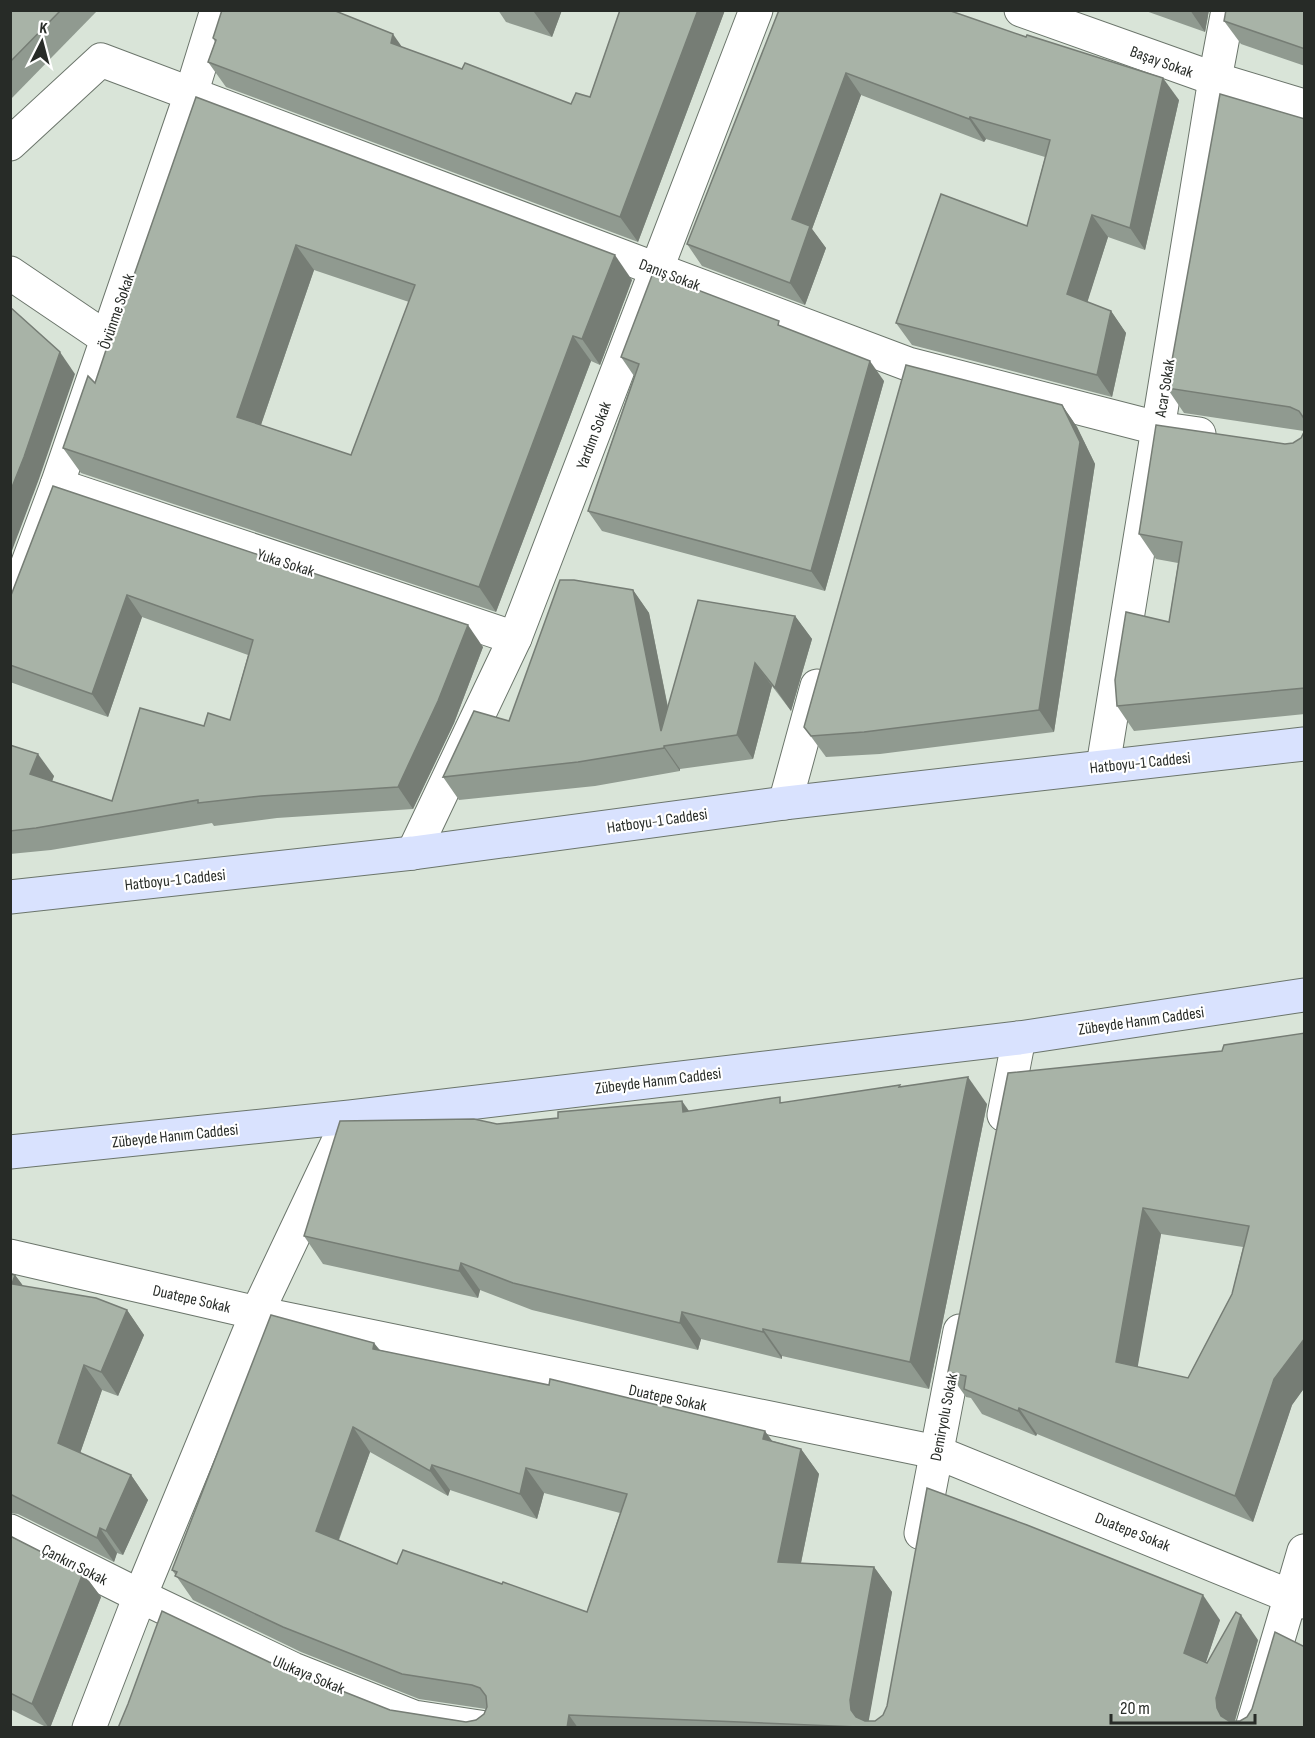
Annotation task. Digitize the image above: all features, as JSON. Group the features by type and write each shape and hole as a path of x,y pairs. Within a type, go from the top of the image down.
{"main road":[{"name":"Hatboyu-1 Caddesi","path":"10,897 413,853 785,803 1305,744"},
{"name":"Zübeyde Hanım Caddesi","path":"10,1152 350,1117 1019,1038 1305,995"}],"street":[{"name":"Övünme Sokak","path":"10,610 57,485 191,94 217,10"},
{"name":"Yardım Sokak","path":"413,853 515,638 756,10"},
{"name":"Başay Sokak","path":"1021,10 1215,79 1305,106"},
{"name":"Acar Sokak","path":"1103,766 1228,10"},
{"name":"Danış Sokak","path":"10,144 100,60 908,364 1158,428 1225,438"},
{"path":"10,273 106,338"},
{"path":"899,398 908,364"},
{"name":"Yuka Sokak","path":"57,485 515,638"},
{"path":"785,803 826,657"},
{"path":"998,1141 1019,1038"},
{"path":"88,1728 257,1313 350,1117"},
{"name":"Duatepe Sokak","path":"10,1256 257,1313 936,1452 1298,1599"},
{"name":"Demiryolu Sokak","path":"915,1566 966,1302"},
{"name":"Çankırı Sokak","path":"10,1531 140,1596"},
{"path":"1252,1728 1298,1599 1305,1551"},
{"name":"Ulukaya Sokak","path":"140,1596 293,1669 414,1717 486,1728"}],"building":[{"path":"10,10 61,10 10,62"},
{"path":"222,10 333,10 393,34 391,43 462,69 465,63 571,104 576,93 590,97 620,10 698,10 620,217 208,62 216,40 213,38"},
{"path":"779,10 948,10 1026,37 1027,35 1163,78 1130,228 1092,215 1067,294 1111,311 1097,375 896,323 941,194 1027,226 1050,140 970,117 969,119 846,73 792,219 810,226 790,283 687,244"},
{"path":"1226,10 1305,10 1305,49 1224,21"},
{"path":"1220,94 1305,119 1305,420 1299,411 1290,407 1167,388"},
{"path":"196,97 615,255 582,339 573,336 479,587 63,448 88,376 95,383 107,347 109,347","holes":["296,245 415,285 351,455 237,417"]},
{"path":"653,273 779,321 778,325 870,361 811,571 588,511 639,364 621,357"},
{"path":"10,307 60,352 10,492"},
{"path":"906,365 1062,405 1080,442 1039,710 864,732 811,736 804,727"},
{"path":"1156,425 1285,444 1293,443 1301,438 1305,430 1305,688 1117,706 1115,680 1126,612 1169,622 1182,542 1139,534"},
{"path":"53,486 468,625 438,701 398,787 261,796 198,803 198,800 10,831 10,745 38,754 30,774 112,801 140,708 204,726 208,713 230,720 253,640 127,595 92,694 10,665 10,598"},
{"path":"560,580 574,580 633,590 661,731 698,600 795,616 775,688 755,663 737,735 578,762 443,777 474,711 509,721"},
{"path":"1305,1033 1305,1338 1274,1379 1235,1496 1019,1408 1018,1411 964,1389 966,1376 948,1372 1008,1073 1222,1051 1224,1045","holes":["1143,1208 1249,1226 1232,1294 1188,1378 1116,1362"]},
{"path":"968,1077 910,1362 763,1329 763,1332 682,1312 680,1323 513,1283 461,1263 459,1271 304,1236 340,1121 474,1119 497,1124 558,1118 558,1112 682,1101 683,1112 780,1097 780,1103"},
{"path":"10,1274 15,1275 12,1284 96,1298 127,1310 101,1372 84,1365 58,1443 131,1475 106,1531 100,1528 97,1538 10,1494"},
{"path":"271,1315 374,1343 373,1349 549,1385 550,1379 765,1431 763,1439 801,1449 778,1562 874,1567 850,1700 851,1710 856,1717 865,1721 875,1721 883,1715 887,1706 927,1488 1203,1595 1184,1653 1207,1663 1236,1612 1241,1615 1216,1698 1221,1716 1229,1721 1240,1721 1247,1717 1252,1709 1275,1632 1305,1647 1305,1728 882,1728 569,1715 567,1728 118,1728 162,1611 269,1662 390,1710 466,1722 476,1720 484,1714 487,1707 486,1696 480,1688 402,1674 283,1627 175,1576 177,1572 172,1570","holes":["353,1427 430,1471 432,1465 520,1494 526,1468 627,1494 587,1612 403,1550 397,1564 316,1531"]},
{"path":"10,1536 83,1573 32,1704 10,1693"}]}
